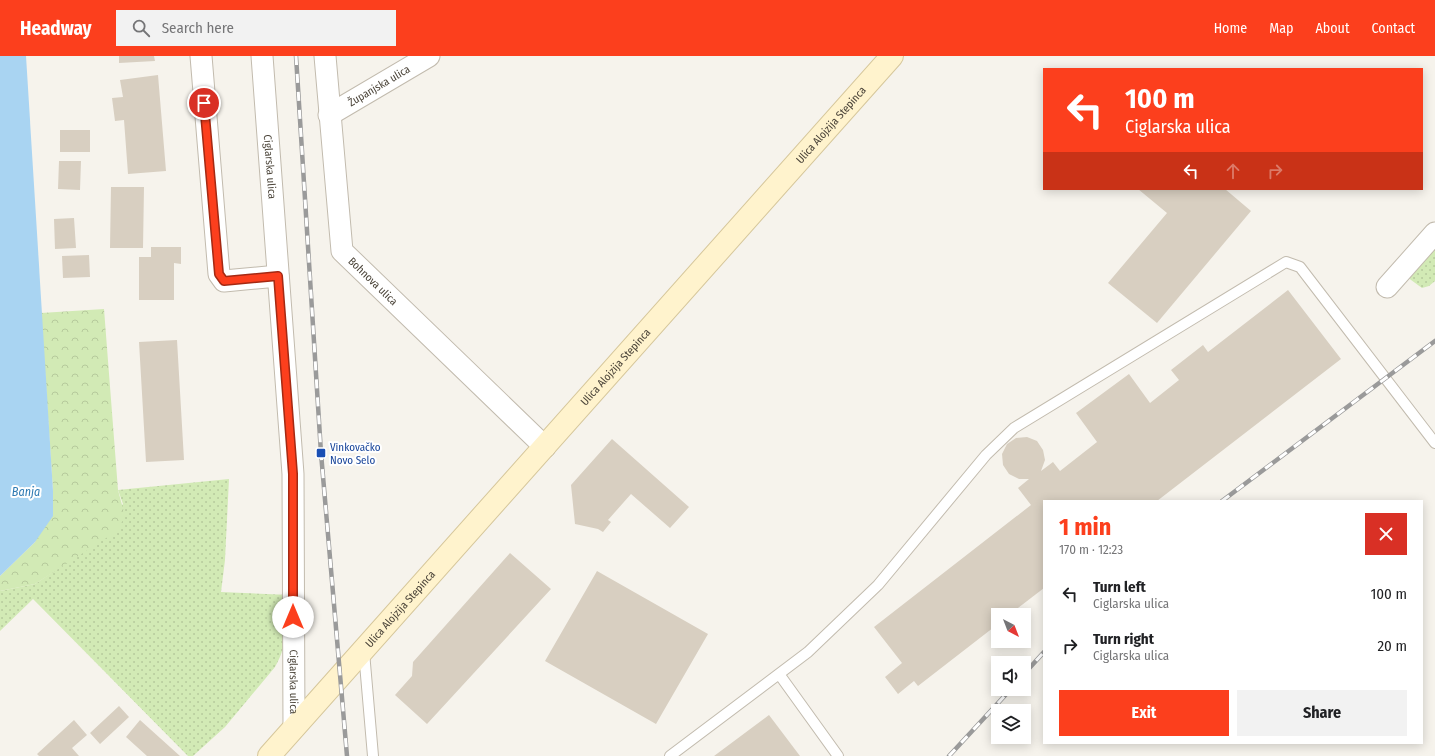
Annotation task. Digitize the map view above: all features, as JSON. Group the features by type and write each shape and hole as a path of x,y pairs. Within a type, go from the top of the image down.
{"main road":[{"name":"Ulica Alojzija Stepinca","path":"269,756 892,56"}],"street":[{"path":"200,56 219,274 224,281 278,276"},
{"name":"Ciglarska ulica","path":"262,56 293,474 294,728"},
{"name":"Bohnova ulica","path":"325,56 342,251 545,447"},
{"name":"Županjska ulica","path":"329,115 429,56"},
{"path":"1387,287 1435,233"}],"lane":[{"path":"670,756 808,652 878,585 986,454 1014,428 1286,262 1300,267 1435,443"},
{"path":"364,651 373,756"},
{"path":"779,674 838,756"}],"green space":[{"path":"1435,245 1435,281 1429,286 1422,288 1407,277"},
{"path":"104,309 118,490 125,516 117,531 35,584 0,591 0,576 35,542 53,491 41,313"},
{"path":"229,479 225,560 221,592 291,595 287,632 283,650 275,667 225,727 193,756 188,756 33,599 0,631 0,591 35,584 72,559 123,504 118,490"}],"water":[{"name":"Banja","path":"0,56 26,56 53,491 53,516 35,542 0,576"}],"building":[{"path":"119,56 154,56 155,61 119,63"},
{"path":"158,75 166,171 128,174 124,120 115,121 112,98 123,97 120,80"},
{"path":"60,130 90,130 90,152 60,152"},
{"path":"59,161 81,161 80,190 58,189"},
{"path":"111,187 144,187 143,248 110,248"},
{"path":"1139,190 1226,190 1251,211 1157,323 1108,283 1167,213"},
{"path":"74,218 76,248 55,249 54,219"},
{"path":"151,247 181,247 181,264 174,263 174,300 139,300 139,257 151,257"},
{"path":"89,255 90,277 63,278 62,256"},
{"path":"1288,290 1341,359 1158,500 1043,500 1043,589 1018,608 991,608 991,629 918,686 914,681 898,694 885,677 902,663 874,627 1031,505 1018,488 1029,479 1019,479 1009,474 1003,465 1002,454 1007,444 1016,438 1027,437 1037,441 1043,450 1045,460 1041,471 1053,462 1060,471 1097,442 1076,413 1129,374 1150,403 1179,380 1171,370 1203,345 1208,352"},
{"path":"177,340 184,460 146,462 139,342"},
{"path":"612,439 689,507 670,528 631,494 608,520 611,522 603,532 598,529 575,524 571,485"},
{"path":"510,553 551,589 427,724 395,695 412,676 413,662"},
{"path":"597,571 708,634 656,724 545,661"},
{"path":"119,706 129,717 100,744 90,733"},
{"path":"769,715 800,756 714,756"},
{"path":"74,720 87,735 72,748 79,756 39,756 37,754"},
{"path":"140,720 180,756 147,756 126,737"}],"railway":[{"path":"296,56 321,453 347,756"},
{"path":"1223,500 1435,341"},
{"path":"1031,666 1043,653"},
{"path":"949,756 1005,696"}],"place":[{"name":"Vinkovačko Novo Selo","path":"321,453"}],"route":[{"path":"204,103 219,274 224,281 278,276 293,474 293,617"}]}
